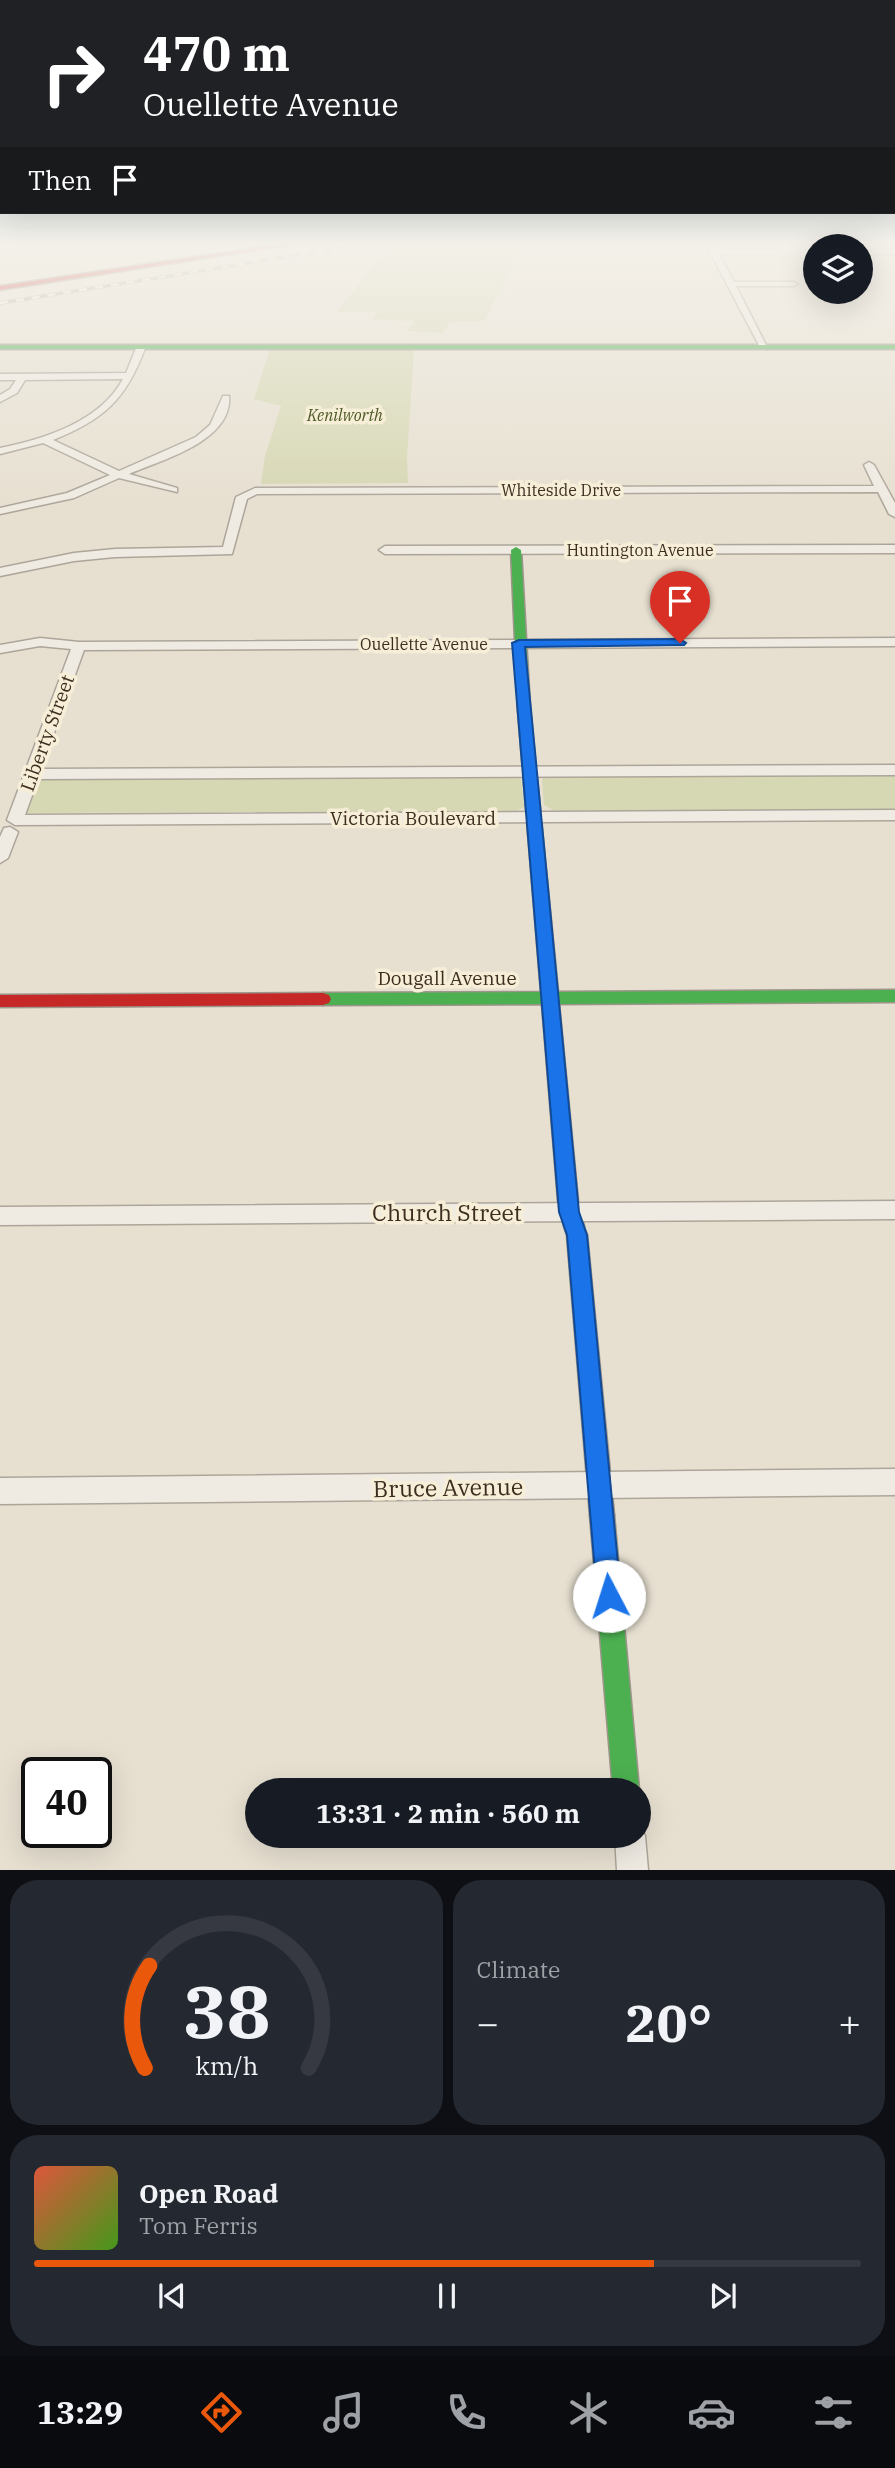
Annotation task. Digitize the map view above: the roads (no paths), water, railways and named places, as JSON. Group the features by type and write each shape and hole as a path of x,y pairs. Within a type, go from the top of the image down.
{"street":[{"path":"756,330 765,347"},
{"path":"0,347 895,347"},
{"path":"0,451 42,439 86,420 121,390 141,348"},
{"path":"0,377 128,376"},
{"path":"0,400 14,391 22,377"},
{"path":"0,511 70,496 200,439 215,426 226,398"},
{"path":"42,439 119,475 173,490"},
{"path":"869,465 895,514"},
{"name":"Whiteside Drive","path":"0,572 74,557 115,553 228,551 242,497 255,491 881,489"},
{"name":"Huntington Avenue","path":"385,550 895,549"},
{"path":"516,550 519,643 550,998 569,1212 577,1235 625,1778"},
{"name":"Ouellette Avenue","path":"0,649 33,642 56,641 79,646 895,642"},
{"name":"Liberty Street","path":"0,858 79,646"},
{"path":"32,774 895,770"},
{"name":"Victoria Boulevard","path":"12,826 534,817 895,815"},
{"name":"Dougall Avenue","path":"0,1001 895,996"},
{"name":"Church Street","path":"0,1216 895,1209"},
{"name":"Bruce Avenue","path":"0,1491 895,1482"},
{"path":"631,1848 633,1870"}],"park label":[{"name":"Kenilworth","path":"345,415"}]}
